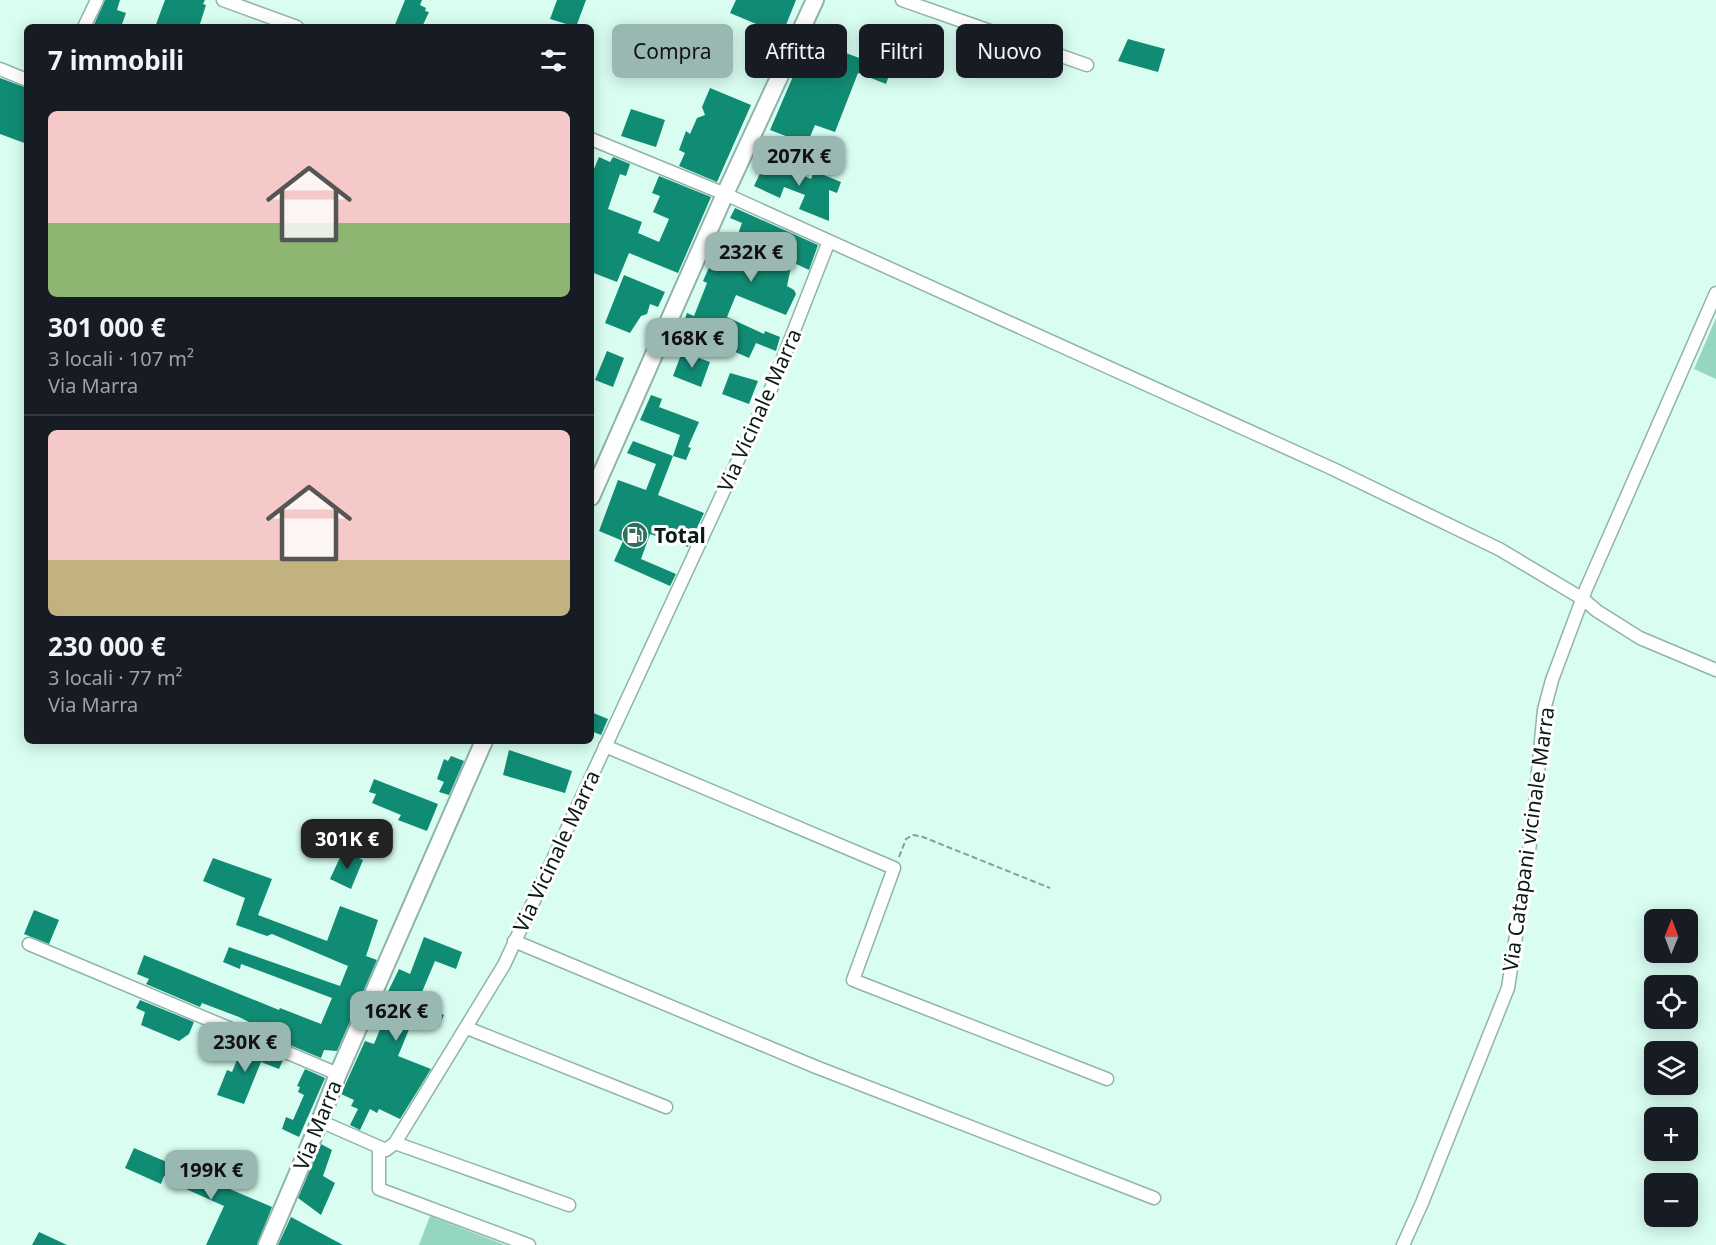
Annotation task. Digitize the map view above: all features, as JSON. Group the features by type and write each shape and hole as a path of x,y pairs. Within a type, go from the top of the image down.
{"main road":[{"path":"594,490 725,194 815,0"},
{"name":"Via Marra","path":"267,1245 338,1074 482,744"}],"street":[{"path":"85,24 97,0"},
{"path":"223,0 289,24"},
{"path":"902,0 1087,65"},
{"path":"0,69 24,79"},
{"path":"594,140 725,194 1331,468 1499,549 1583,599 1597,611 1640,638 1716,670"},
{"name":"Via Vicinale Marra","path":"395,1143 504,965 771,389 829,241"},
{"name":"Via Catapani vicinale Marra","path":"1403,1245 1508,988 1533,824 1544,710 1552,680 1583,599 1716,293"},
{"path":"605,746 894,868 854,980 1107,1079"},
{"path":"514,941 816,1067 1154,1198"},
{"path":"29,944 338,1074"},
{"path":"467,1028 666,1107"},
{"path":"320,1120 386,1150 395,1143 569,1205"},
{"path":"379,1147 379,1189 528,1245"}],"path":[{"path":"894,868 906,839 913,835 1050,888"}],"green space":[{"path":"1716,318 1716,379 1694,369"},
{"path":"430,1216 505,1245 419,1245"}],"building":[{"path":"105,0 120,0 117,10 126,13 122,24 94,24"},
{"path":"165,0 205,0 203,4 206,5 200,24 156,24"},
{"path":"405,0 422,0 420,5 429,12 423,24 395,24"},
{"path":"557,0 586,0 577,24 566,24 550,19"},
{"path":"736,0 796,0 786,24 756,24 730,13"},
{"path":"1128,39 1165,49 1158,72 1118,61"},
{"path":"847,53 859,58 859,73 835,132 815,125 807,144 770,130 792,78 847,78"},
{"path":"0,78 24,87 24,143 0,134"},
{"path":"871,78 888,78 886,84"},
{"path":"710,88 751,105 717,182 679,166 685,153 679,150 686,131 690,134 697,118 705,115 702,107"},
{"path":"631,109 665,120 656,147 621,136"},
{"path":"599,157 610,162 613,157 630,164 626,176 620,174 608,209 642,222 638,233 659,242 669,219 653,212 660,196 652,193 659,176 711,197 678,273 629,253 617,282 594,273 594,169"},
{"path":"767,159 811,179 814,171 841,182 837,193 829,190 829,221 799,209 805,195 784,187 780,198 754,186"},
{"path":"735,208 818,245 809,270 792,262 787,286 796,294 786,315 736,295 727,317 764,334 765,331 780,337 776,351 756,343 749,358 724,347 725,341 683,324 687,313 694,316 707,283 703,281 711,263 728,270 741,235 738,234 742,223 730,218"},
{"path":"624,275 665,292 658,307 650,304 647,314 641,316 630,333 605,323"},
{"path":"607,351 624,358 613,387 595,380"},
{"path":"682,352 710,362 701,387 673,376"},
{"path":"730,373 758,381 749,404 722,394"},
{"path":"651,395 662,399 659,407 699,422 688,447 691,448 686,460 673,456 680,435 640,420"},
{"path":"633,441 673,456 658,495 704,513 688,547 650,534 641,559 676,574 670,586 614,561 623,541 599,531 618,480 646,490 656,464 627,453"},
{"path":"594,713 608,719 601,735 594,732"},
{"path":"509,750 572,771 565,793 503,775"},
{"path":"451,756 464,761 449,795 439,792 444,782 437,779 444,759 448,761"},
{"path":"374,779 438,804 427,831 398,820 401,815 372,803 376,794 369,792"},
{"path":"343,851 363,860 351,889 330,879"},
{"path":"213,858 272,879 258,915 327,941 340,906 378,920 366,956 377,960 337,1051 324,1050 321,1058 247,1027 249,1022 239,1017 202,1003 200,1007 146,984 149,979 137,974 144,955 279,1010 280,1008 321,1024 332,998 241,964 240,969 223,962 229,947 340,986 348,966 272,934 267,936 236,925 245,898 203,881"},
{"path":"34,910 59,920 49,944 24,934"},
{"path":"424,937 462,952 456,969 435,961 417,1004 444,1015 439,1026 415,1015 398,1056 431,1069 400,1119 379,1109 377,1113 370,1109 360,1130 350,1125 358,1109 351,1106 354,1100 341,1094 365,1041 374,1044 389,1007 382,1004 399,969 410,974"},
{"path":"140,1000 194,1022 189,1034 179,1041 141,1025 145,1012 136,1008"},
{"path":"241,1042 283,1060 279,1069 261,1062 244,1104 217,1095 227,1070 232,1072 242,1048 239,1048"},
{"path":"305,1069 325,1078 299,1137 282,1129 286,1117 293,1120 304,1095 298,1092 300,1087 297,1086"},
{"path":"321,1144 332,1150 323,1176 335,1183 321,1215 298,1198"},
{"path":"134,1148 272,1207 257,1245 206,1245 224,1206 164,1176 161,1184 125,1168"},
{"path":"291,1217 343,1245 278,1245"},
{"path":"39,1232 67,1245 32,1245"}],"place":[{"name":"Total","path":"635,535"}]}
